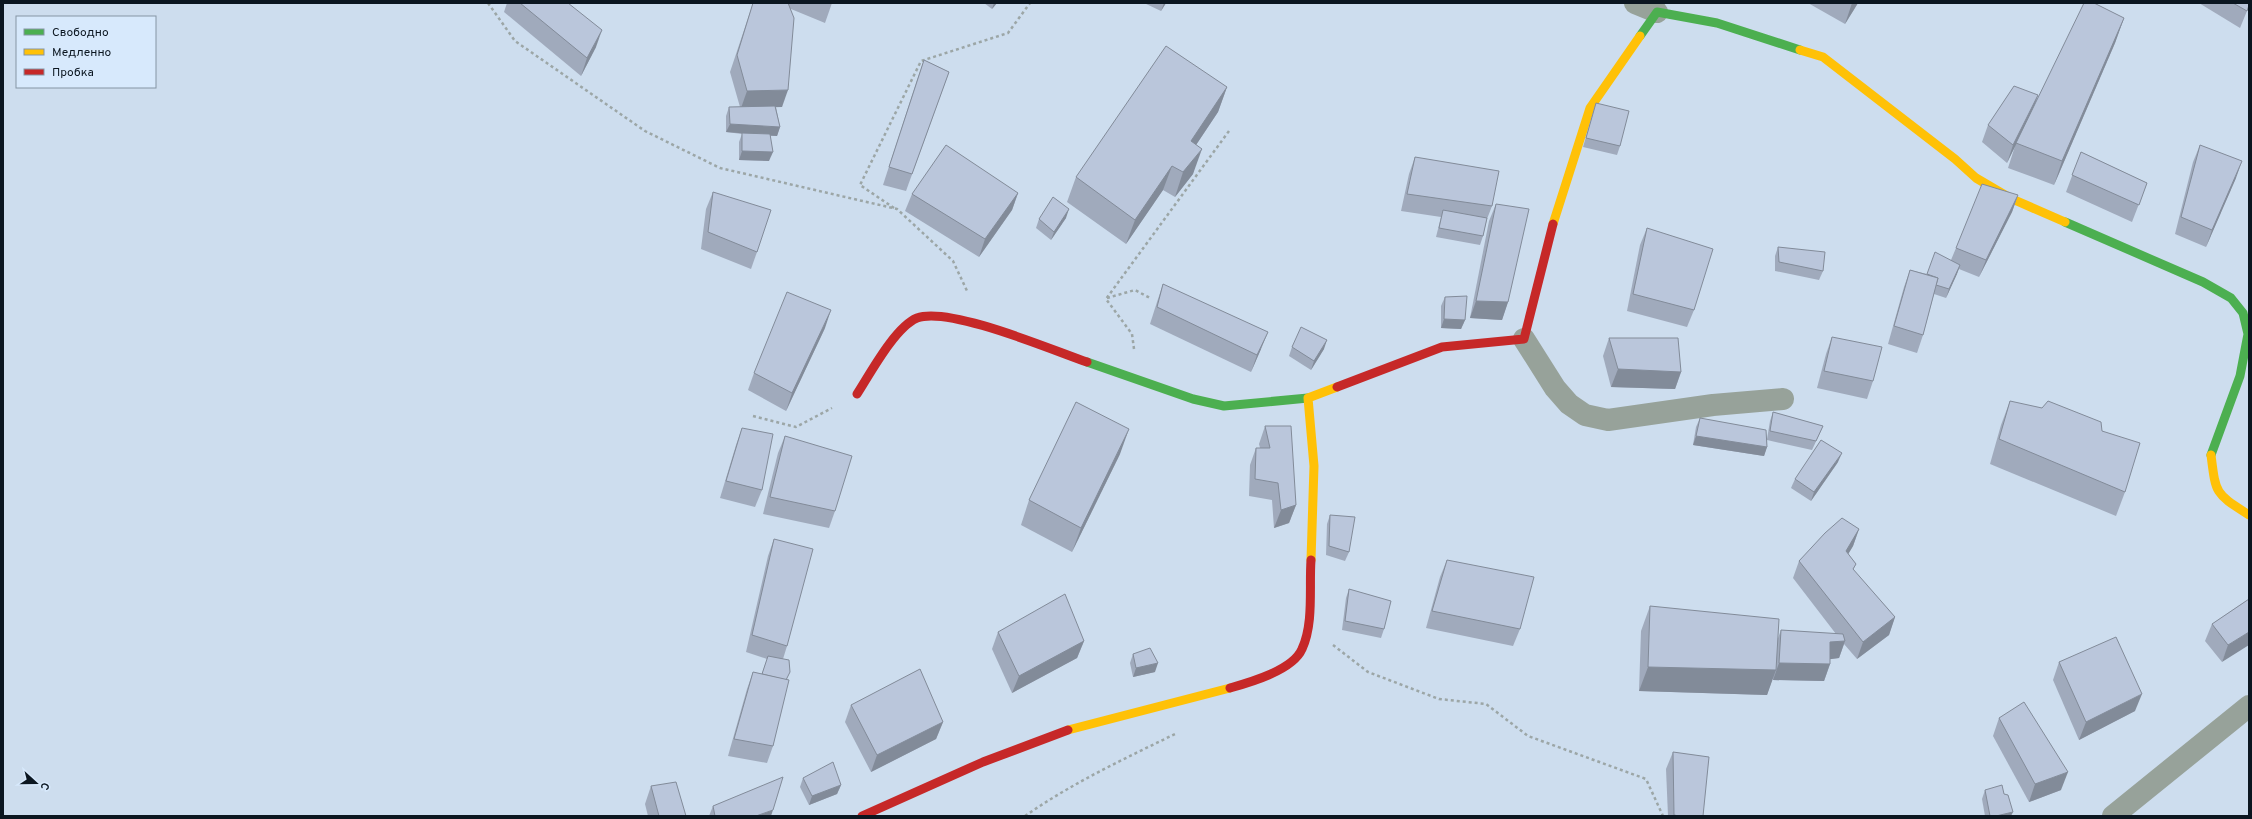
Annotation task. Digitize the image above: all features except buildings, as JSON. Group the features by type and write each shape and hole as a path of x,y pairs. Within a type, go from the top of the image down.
{"street":[{"path":"1635,3 1657,12 1717,23 1823,57 1955,159 1976,178 2010,198 2204,282 2231,298 2243,313 2248,334 2240,376 2211,453 2215,487 2224,500 2249,515"},
{"path":"1657,12 1590,108 1548,240 1524,339 1555,388 1569,404 1585,415 1608,420 1713,405 1784,399"},
{"path":"857,394 897,333 917,318 942,316 983,326 1193,399 1224,406 1308,398 1442,347 1524,339"},
{"path":"862,816 983,762 1065,731 1259,680 1291,662 1302,650 1308,627 1314,466 1308,398"},
{"path":"2113,816 2249,706"}],"path":[{"path":"488,3 515,42 652,134 720,168 897,209"},
{"path":"983,326 953,261 897,209 860,185 921,61 1008,33 1030,3"},
{"path":"1106,298 1229,131"},
{"path":"1106,298 1135,290 1150,298"},
{"path":"1106,298 1132,334 1135,353"},
{"path":"752,416 796,427 857,394"},
{"path":"1308,627 1368,672 1439,699 1486,704 1528,736 1646,779 1663,816"},
{"path":"1026,816 1043,804 1121,760 1184,730"}],"traffic: fast":[{"path":"1640,36 1657,12 1717,23 1800,50"},
{"path":"2065,222 2203,282 2231,298 2243,313 2248,334 2240,376 2211,455"},
{"path":"1087,362 1193,399 1224,406 1308,398"}],"traffic: slow":[{"path":"1553,224 1590,108 1640,36"},
{"path":"1800,50 1823,57 1955,159 1976,178 2010,198 2065,222"},
{"path":"1311,560 1314,466 1308,398 1337,387"},
{"path":"2211,455 2214,478 2219,492 2229,502 2249,515"},
{"path":"1068,730 1230,688"}],"traffic: jam":[{"path":"1337,387 1442,347 1524,339 1553,224"},
{"path":"857,394 892,341 900,331 917,318 932,316 976,323 1087,362"},
{"path":"1230,688 1260,679 1281,669 1290,663 1302,649 1306,639 1310,617 1311,560"},
{"path":"862,816 983,762 1068,730"}]}
